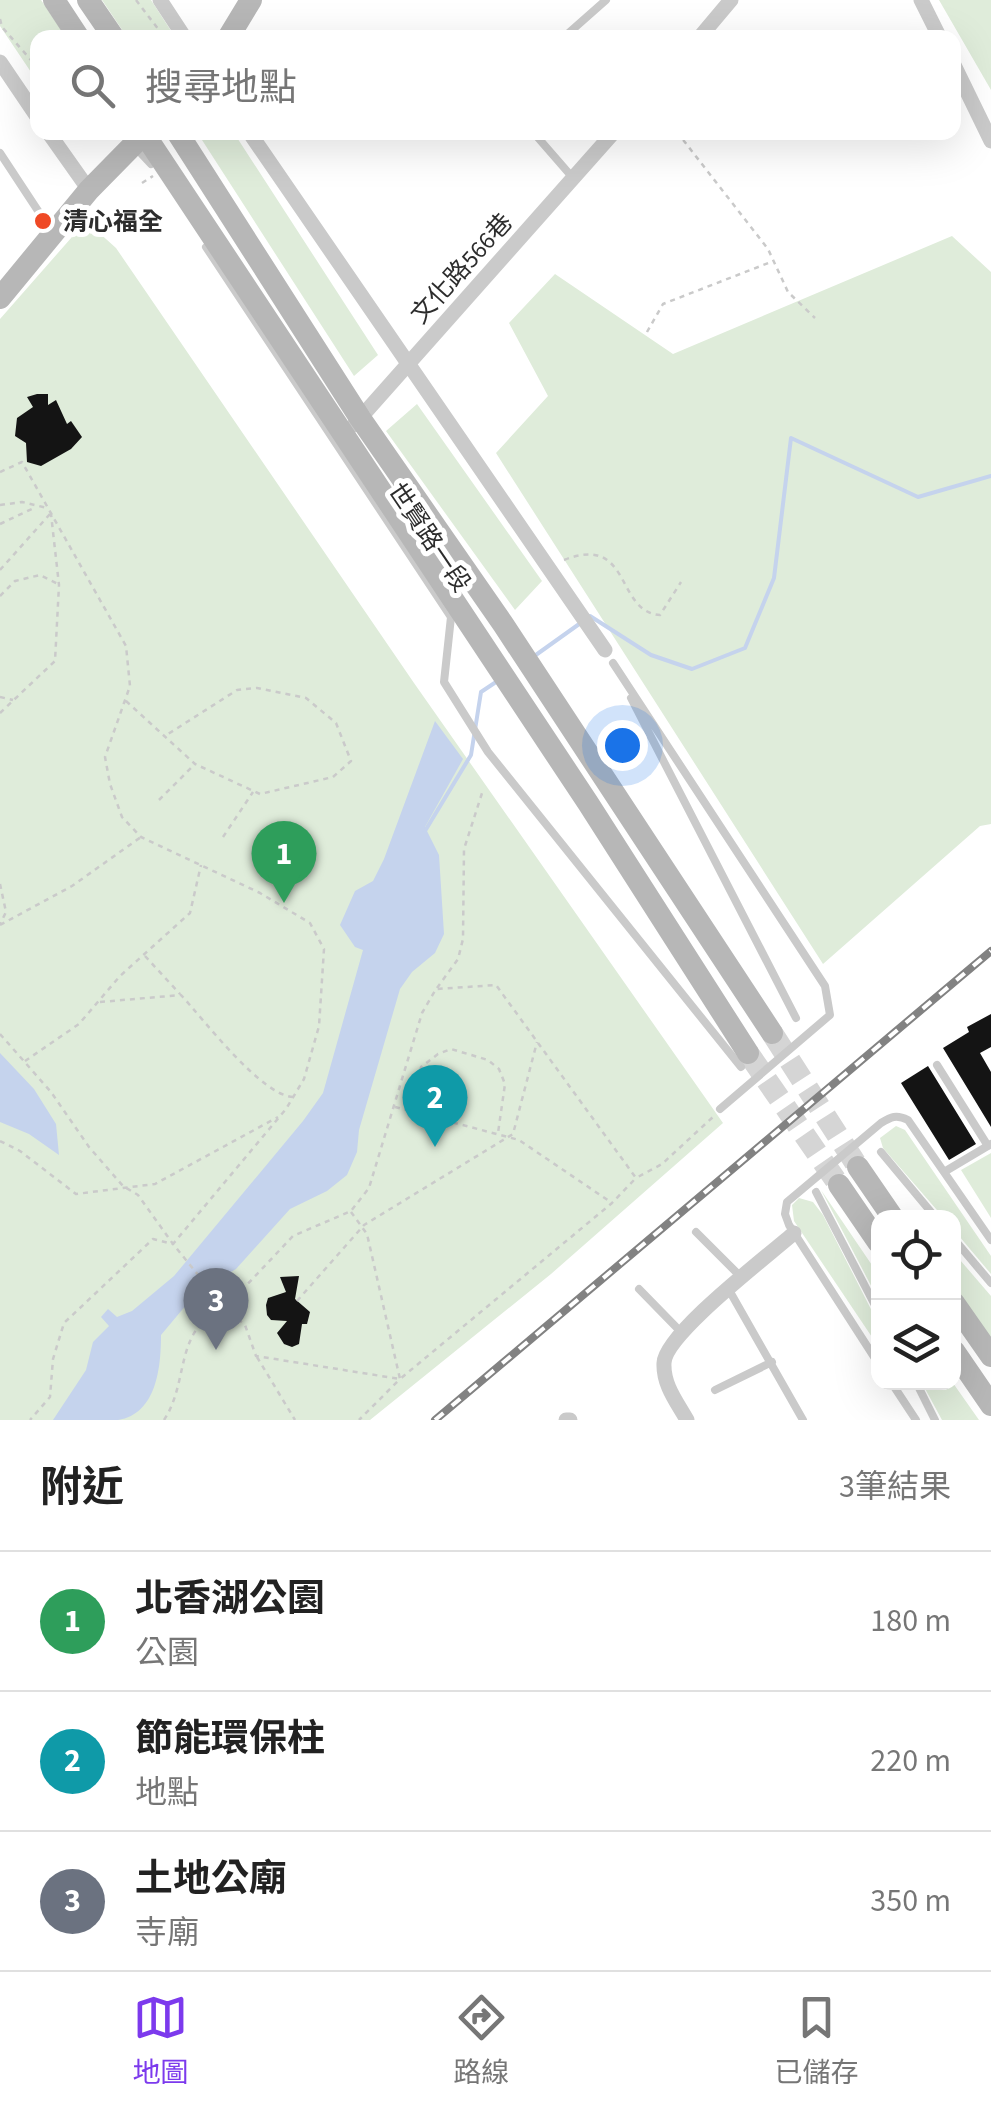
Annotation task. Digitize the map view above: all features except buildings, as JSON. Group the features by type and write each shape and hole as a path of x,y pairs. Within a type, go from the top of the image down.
{"street":[{"path":"54,0 74,30"},
{"path":"88,0 109,30"},
{"path":"160,0 180,30"},
{"path":"233,30 252,0"},
{"path":"706,30 731,0"},
{"path":"922,0 936,30"},
{"path":"0,62 30,106"},
{"path":"961,79 991,141"},
{"path":"54,140 89,190"},
{"path":"0,298 134,140"},
{"name":"世賢路一段","path":"141,140 503,624 772,1033"},
{"name":"世賢路一段","path":"182,140 480,642 532,718 744,1060"},
{"path":"254,140 609,656"},
{"name":"文化路566巷","path":"352,427 605,140"},
{"path":"858,1168 887,1210"},
{"path":"828,1188 871,1234"},
{"path":"687,1420 665,1381 664,1358 680,1331 794,1233"},
{"path":"961,1313 991,1356"},
{"path":"961,1360 991,1405"}],"lane":[{"path":"572,30 606,0"},
{"path":"140,140 178,205"},
{"path":"541,140 573,178"},
{"path":"0,153 53,234"},
{"name":"世賢路一段","path":"199,237 451,617 444,682 453,700 488,752 744,1060"},
{"path":"609,656 796,1018"},
{"path":"609,656 825,986 830,1015 720,1110"},
{"path":"937,1065 989,1145 944,1172"},
{"path":"871,1352 794,1233 785,1214 786,1202 893,1116 908,1120 991,1240"},
{"path":"880,1152 929,1210"},
{"path":"828,1188 874,1300"},
{"path":"696,1232 742,1279"},
{"path":"961,1247 991,1283"},
{"path":"639,1289 680,1331"},
{"path":"729,1290 803,1420"},
{"path":"716,1390 772,1362"},
{"path":"896,1390 916,1420"},
{"path":"920,1390 936,1420"}],"path":[{"path":"136,0 159,30"},
{"path":"0,18 2,27 30,59"},
{"path":"684,140 774,261 788,292 816,318"},
{"path":"647,332 663,304 774,261"},
{"path":"0,472 22,462 126,646 130,686 105,758 122,817 141,837 260,893 310,923 324,949 318,1026 304,1080 281,1115 173,1244"},
{"path":"0,505 22,502 50,511"},
{"path":"0,524 38,506"},
{"path":"0,570 50,511"},
{"path":"0,713 55,661 60,585 50,511"},
{"path":"549,567 582,553 604,558 623,576 636,604 646,614 660,615 666,611 680,582"},
{"path":"0,596 15,581 40,574 60,585"},
{"path":"125,700 195,764 260,794 332,777 351,760 336,723 306,698 257,688 237,690 165,736"},
{"path":"0,697 14,700"},
{"path":"159,800 195,764"},
{"path":"164,1420 174,1405 188,1341 209,1314 225,1308 292,1236 350,1211 369,1188 422,1013 458,959 463,939 464,849 483,790"},
{"path":"223,837 254,791"},
{"path":"0,925 72,886 141,837"},
{"path":"25,1061 79,1024 120,976 190,913 201,864"},
{"path":"0,884 6,912 0,925"},
{"path":"144,955 263,1081 283,1096 294,1097"},
{"path":"436,990 496,984 636,1178"},
{"path":"98,1002 181,995"},
{"path":"0,1034 25,1061 88,1147 125,1188 138,1195 216,1300 245,1326 256,1356 295,1420"},
{"path":"298,1301 364,1224 513,1134 538,1040"},
{"path":"410,1110 421,1067 450,1049 488,1060 498,1069 505,1084 498,1135"},
{"path":"394,1106 518,1140 612,1203"},
{"path":"359,1420 400,1380 612,1203 636,1178 662,1164 720,1110"},
{"path":"0,1141 20,1151 76,1194 155,1184 281,1115"},
{"path":"350,1211 367,1234 400,1380"},
{"path":"30,1420 50,1397 52,1359 64,1323 153,1239 173,1244"},
{"path":"256,1356 400,1380"}],"green space":[{"path":"0,0 41,0 61,30 30,30 30,71 0,26"},
{"path":"102,0 151,0 170,30 122,30"},
{"path":"939,0 991,0 991,90 961,38 961,30 956,30"},
{"path":"202,140 239,140 378,355 354,376"},
{"path":"86,221 116,248 414,683 723,1123 551,1274 370,1420 0,1420 0,319"},
{"path":"952,236 991,272 991,824 980,826 823,964 496,453 548,396 509,323 555,274 673,354"},
{"path":"417,404 542,581 515,610 386,431"},
{"path":"896,1126 905,1130 960,1210 937,1210 883,1148 880,1138"},
{"path":"991,1153 991,1218 961,1170"},
{"path":"821,1190 871,1264 871,1286"},
{"path":"799,1198 813,1202 823,1215 871,1309 871,1336 794,1221 792,1205"},
{"path":"961,1212 991,1256 991,1274 961,1238"},
{"path":"961,1261 991,1296 991,1340 961,1295"},
{"path":"926,1390 958,1390 979,1420 942,1420"}],"water":[{"path":"435,721 463,759 425,827 439,855 444,934 435,953 412,972 400,989 359,1130 357,1152 347,1175 327,1191 290,1209 236,1269 187,1304 161,1335 158,1374 141,1409 118,1420 53,1420 86,1370 93,1342 109,1326 101,1317 108,1309 117,1317 132,1311 174,1276 323,1093 363,950 355,947 340,925 355,891 373,881 384,859"},
{"path":"0,1053 34,1089 56,1124 59,1155 29,1134 0,1122"}],"waterway":[{"path":"590,616 651,655 692,669 745,648 774,578 791,438 918,497 991,476"},
{"path":"533,657 582,622"},
{"path":"425,831 471,755 481,692 496,682"}],"tunnel":[{"path":"772,1033 858,1167"},
{"path":"748,1053 839,1185"}],"railway":[{"path":"435,1420 991,951"}],"place":[{"name":"清心福全","path":"43,221"},
{"name":"北香湖公園","path":"284,903"},
{"name":"節能環保柱","path":"435,1147"},
{"name":"土地公廟","path":"216,1350"}]}
